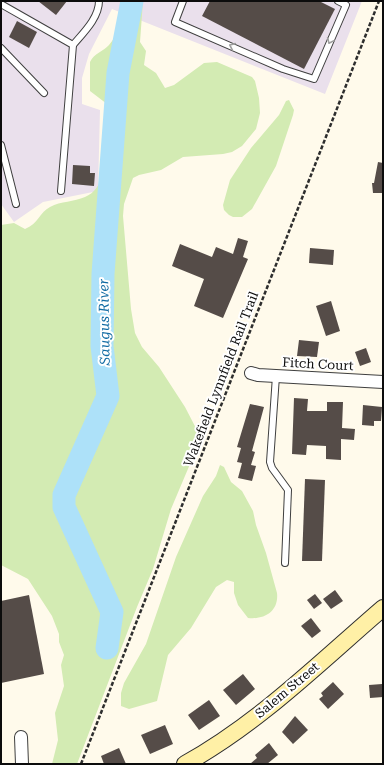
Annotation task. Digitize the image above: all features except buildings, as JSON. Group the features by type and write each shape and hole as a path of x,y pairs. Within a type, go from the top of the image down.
{"main road":[{"name":"Salem Street","path":"185,764 216,746 263,712 383,608"}],"street":[{"name":"Fitch Court","path":"251,373 276,376 383,382"},
{"path":"21,737 22,764"}],"lane":[{"path":"61,191 73,45 97,13 99,1"},
{"path":"183,1 175,22 283,68 314,79 346,5 338,1"},
{"path":"1,4 73,45"},
{"path":"1,48 44,92"},
{"path":"1,145 16,204"},
{"path":"276,376 270,462 272,468 288,490 285,563"}],"path":[{"name":"Wakefield Lynnfield Rail Trail","path":"81,764 378,1"}],"shaded area":[{"path":"1,1 362,1 325,94 112,9 89,54 82,78 82,104 100,110 98,191 43,202 14,222 1,204"}],"green space":[{"path":"125,1 143,1 140,42 146,51 144,65 156,73 165,88 174,85 204,63 217,62 252,77 255,81 259,98 260,113 256,129 242,146 232,152 223,154 183,157 161,170 139,175 133,178 124,204 123,216 131,309 135,333 142,347 159,367 185,407 199,434 193,457 171,509 153,569 77,764 52,764 58,740 55,713 64,686 61,665 64,655 59,642 59,634 52,616 28,579 1,565 1,225 14,223 25,229 33,224 50,207 85,197 94,191 101,181 107,155 107,104 90,91 90,62 109,45 116,35"},
{"path":"289,100 294,110 276,166 252,209 242,217 233,217 229,215 224,210 223,205 230,180 251,148 279,115 286,101"},
{"path":"220,465 224,467 231,482 242,491 253,511 277,593 276,605 270,613 265,616 248,618 238,605 234,593 234,582 227,580 216,587 191,628 168,655 157,701 129,709 121,706 121,693 124,683 146,644 176,557 203,496 216,476"}],"waterway":[{"name":"Saugus River","path":"107,648 112,612 64,507 64,495 108,396 102,346 103,274 118,73 132,1"}]}
